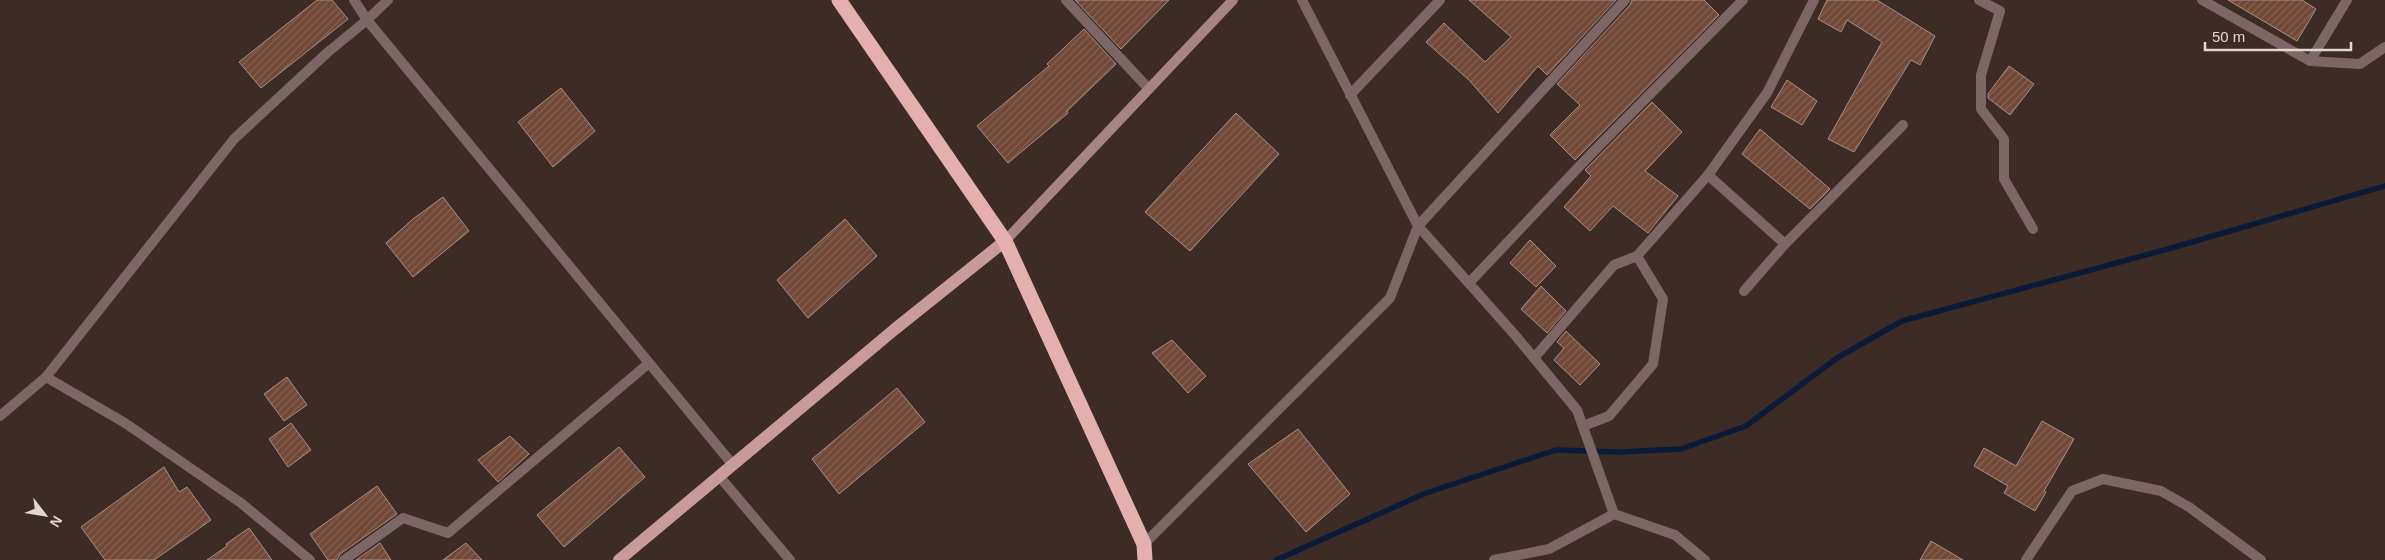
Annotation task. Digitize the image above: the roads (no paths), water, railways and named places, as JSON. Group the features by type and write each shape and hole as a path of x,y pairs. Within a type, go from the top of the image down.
{"highway":[{"path":"839,0 1005,241 1144,544 1145,560"}],"main road":[{"path":"620,560 895,328 1005,241"}],"street":[{"path":"354,0 367,20 733,465"},
{"path":"0,416 46,377 234,139 328,52 388,0"},
{"path":"1066,0 1149,89"},
{"path":"1005,241 1233,0"},
{"path":"1302,0 1418,226 1577,410 1614,514"},
{"path":"1350,95 1440,0"},
{"path":"1144,544 1390,298 1418,226 1625,0"},
{"path":"1469,283 1591,154 1743,0"},
{"path":"1534,358 1614,265 1637,256 1708,175 1768,93 1814,0"},
{"path":"1979,0 2000,11 1981,76 1981,108 2004,139 2004,179 2033,229"},
{"path":"2202,0 2310,61 2360,64 2385,47"},
{"path":"2310,61 2347,0"},
{"path":"1744,291 1786,244 1903,125"},
{"path":"1708,175 1786,244"},
{"path":"1583,426 1609,416 1654,364 1663,299 1637,256"},
{"path":"344,560 403,518 448,533 649,363"},
{"path":"46,377 125,423 234,497 310,560"},
{"path":"719,476 790,560"},
{"path":"2026,560 2072,491 2103,479 2162,491 2189,507 2260,560"},
{"path":"1494,560 1549,549 1614,514 1675,535 1705,560"},
{"path":"1527,553 1536,560"}],"waterway":[{"path":"1276,560 1426,493 1556,450 1619,452 1681,449 1746,426 1837,358 1902,321 2168,249 2385,186"}]}
